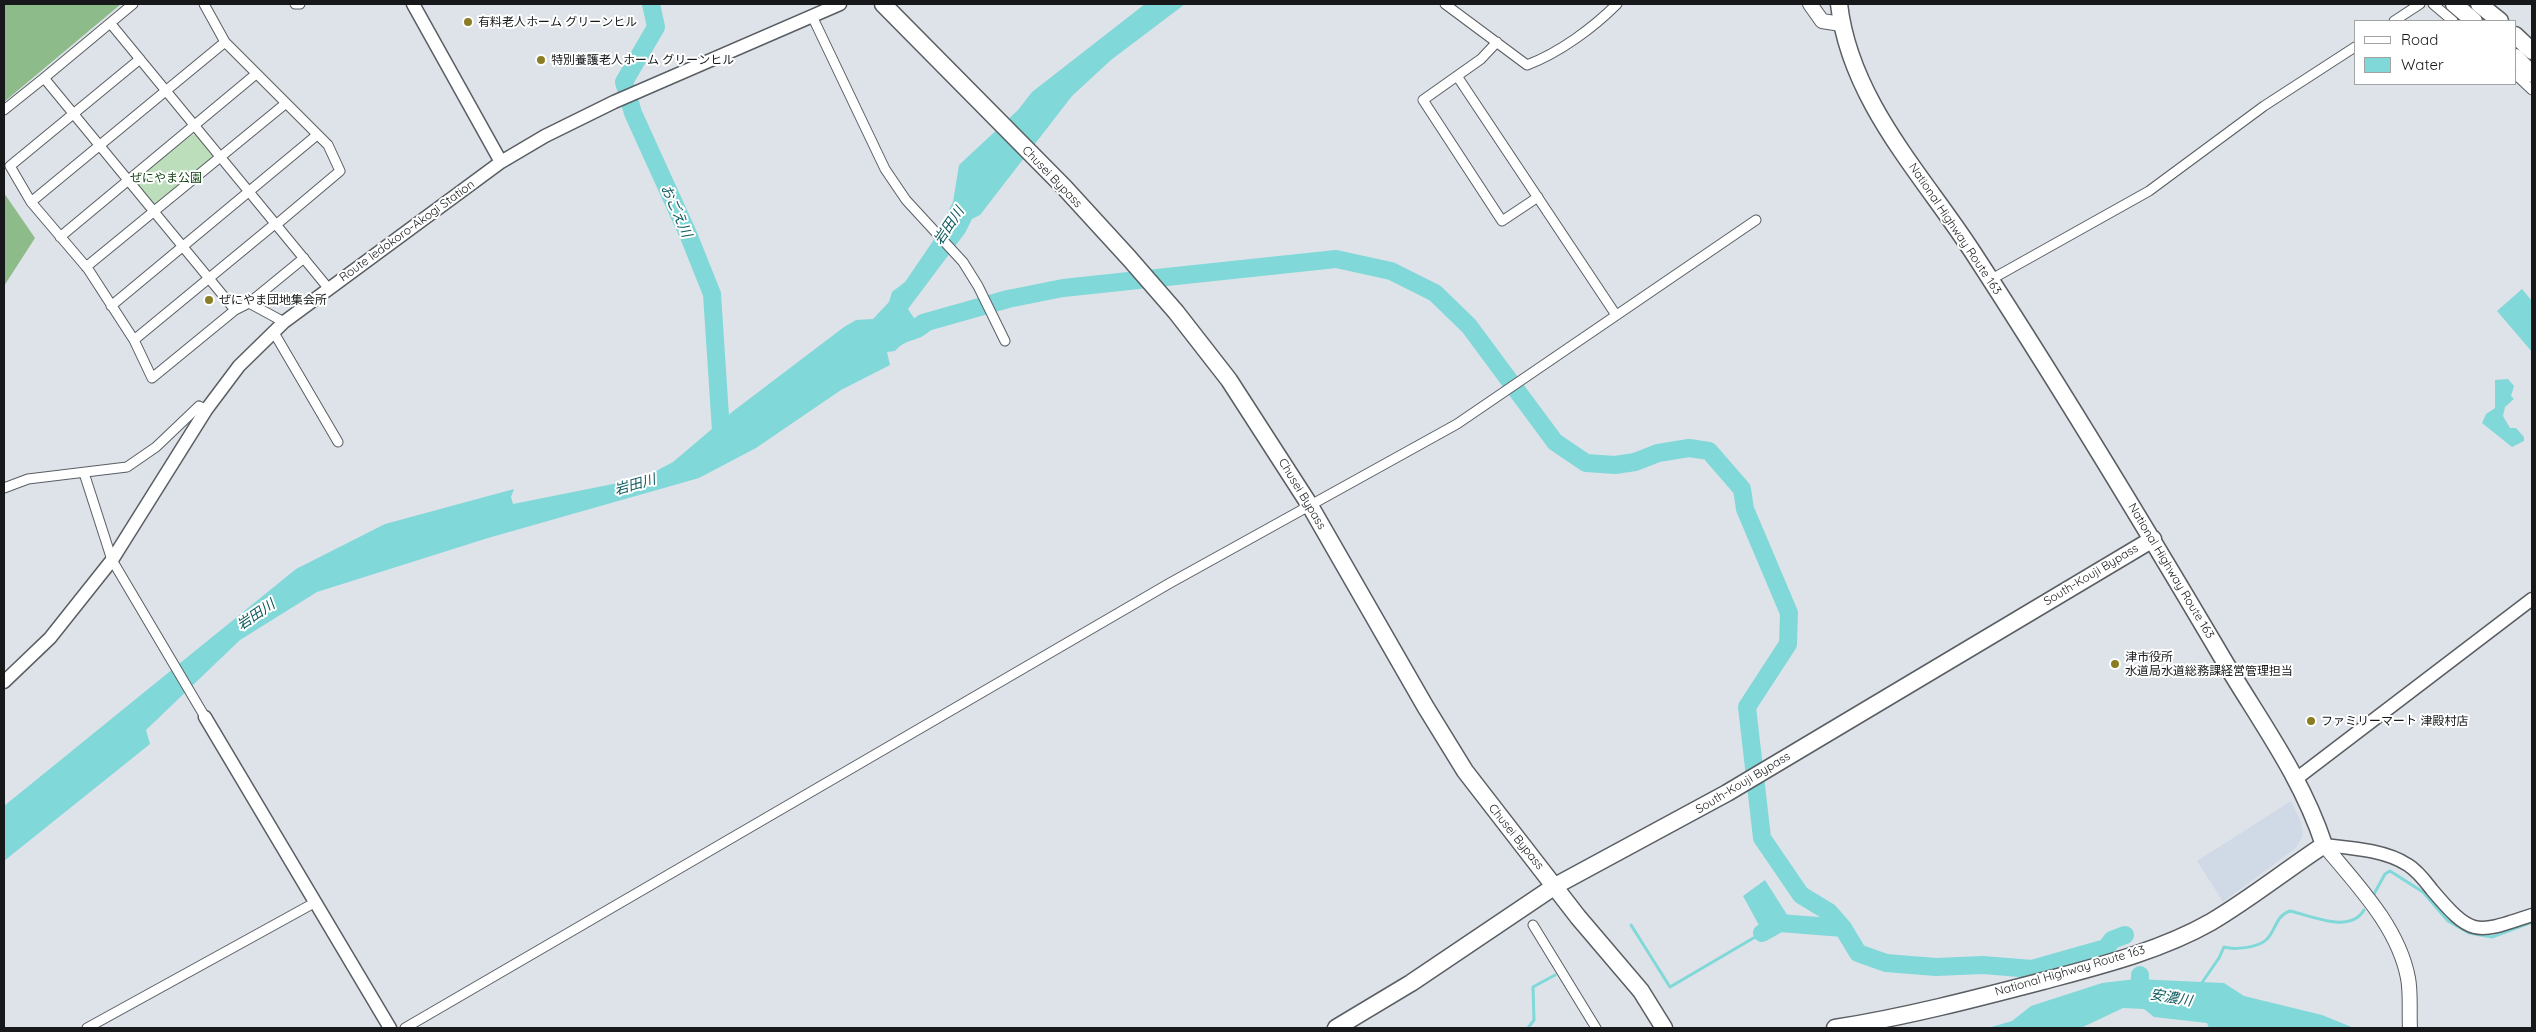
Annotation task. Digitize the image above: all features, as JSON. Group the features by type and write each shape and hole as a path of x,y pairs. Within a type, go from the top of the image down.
{"highway":[{"name":"Chusei Bypass","path":"883,4 1064,187 1176,312 1229,380 1309,504 1424,706 1465,771 1597,940 1641,991 1664,1028"},
{"name":"National Highway Route 163","path":"1835,1028 1918,1012 2007,990 2098,966 2162,944 2211,922 2324,845 2315,819 2296,779 2153,539 1990,280 1870,102 1853,63 1841,24 1839,4"},
{"path":"2454,4 2473,20"},
{"path":"2479,4 2499,20"},
{"path":"2516,36 2532,51"},
{"path":"2516,58 2532,74"},
{"name":"South-Kouji Bypass","path":"1336,1028 1411,983 1555,886 1727,793 2153,539"}],"main road":[{"path":"413,4 501,162"},
{"name":"Route Iedokoro-Akogi Station","path":"4,682 50,638 112,560 206,410 239,366 284,322 501,162 545,136 614,102 840,4"},
{"path":"1810,4 1822,21 1841,24"},
{"path":"2296,779 2532,599"},
{"path":"204,715 390,1028"},
{"path":"2324,845 2362,850 2406,863 2419,874 2453,915 2471,926 2490,929 2532,914"},
{"path":"2324,845 2384,921 2401,953 2408,978 2410,1028"}],"street":[{"path":"4,110 111,24 132,4"},
{"path":"134,340 340,171 328,145 224,42 204,4"},
{"path":"295,4 300,4"},
{"path":"1445,4 1527,65 1543,59 1588,28 1617,4"},
{"path":"2396,20 2420,4"},
{"path":"2433,4 2452,20"},
{"path":"812,16 885,169 906,200 960,258 978,286 1005,341"},
{"path":"111,24 329,288"},
{"path":"31,202 224,42"},
{"path":"1497,42 1481,59 1423,100 1502,221 1538,197"},
{"path":"1990,280 2149,191 2264,106 2354,48"},
{"path":"140,59 10,166 31,202 86,267 134,340 152,378 235,310 249,303 304,258"},
{"path":"60,237 256,74"},
{"path":"2516,75 2532,90"},
{"path":"1457,76 1616,315"},
{"path":"44,78 235,310"},
{"path":"86,267 285,104"},
{"path":"111,306 317,135"},
{"path":"405,1028 1309,504 1342,488 1457,424 1756,220"},
{"path":"249,303 284,322"},
{"path":"273,331 338,442"},
{"path":"4,488 28,480 127,467 156,447 199,406 206,410"},
{"path":"84,473 112,560 204,715"},
{"path":"87,1028 314,903"},
{"path":"1533,925 1596,1028"}],"shaded area":[{"path":"2291,801 2301,822 2303,835 2296,848 2223,902 2197,861"}],"green space":[{"path":"4,4 121,4 4,102"},
{"name":"ぜにやま公園","path":"191,135 197,135 214,155 213,160 160,205 155,205 138,185 138,178"},
{"path":"4,193 35,238 4,286"}],"water":[{"name":"岩田川","path":"1145,4 1185,4 1111,60 1072,96 980,215 972,219 965,233 908,309 914,318 922,316 957,317 903,344 895,351 887,352 890,365 841,390 756,448 699,478 488,538 317,592 240,640 146,730 150,744 4,861 4,806 296,569 385,524 514,489 511,497 513,504 643,478 673,462 732,412 844,327 856,320 873,319 889,302 892,292 905,282 933,241 953,202 959,165 1018,110 1032,92"},
{"path":"2522,289 2532,301 2532,352 2497,311"},
{"path":"2508,379 2514,386 2511,396 2514,399 2505,407 2503,416 2510,428 2516,428 2524,437 2524,441 2512,447 2482,423 2486,414 2495,408 2495,380"},
{"path":"1765,880 1791,921 1806,919 1805,928 1779,930 1766,938 1743,896"},
{"name":"安濃川","path":"2136,979 2224,983 2244,996 2322,1015 2354,1028 2209,1028 2207,1023 2154,1017 2144,1009 2123,1008 2081,1028 1988,1028 2012,1021 2031,1006 2102,983"}],"waterway":[{"name":"おごえ川","path":"651,4 656,27 624,82 633,113 688,234 712,294 721,431"},
{"path":"923,323 1008,299 1063,288 1336,259 1391,271 1435,293 1469,326 1555,442 1586,463 1615,465 1635,462 1658,453 1689,448 1709,451 1742,489 1745,509 1789,613 1788,644 1747,707 1762,838 1801,895 1829,912 1843,928"},
{"path":"2374,894 2385,874 2390,871 2423,892 2448,921 2469,933 2492,937 2532,922"},
{"path":"2201,984 2219,958 2224,947 2245,948 2262,943 2285,913 2290,911 2319,919 2340,922 2350,921 2358,917 2364,910"},
{"path":"1762,933 1780,923 1843,928 1858,953 1886,963 1936,967 1983,965 2032,969 2106,948 2112,940 2125,935"},
{"path":"1631,925 1670,987 1762,933"},
{"path":"1528,1028 1534,1020 1533,987 1555,975"},
{"path":"2140,975 2140,993"}],"place":[{"name":"有料老人ホーム グリーンヒル","path":"468,22"},
{"name":"特別養護老人ホーム グリーンヒル","path":"541,60"},
{"name":"ぜにやま団地集会所","path":"209,300"},
{"name":"津市役所 水道局水道総務課経営管理担当","path":"2115,664"},
{"name":"ファミリーマート 津殿村店","path":"2311,721"}]}
